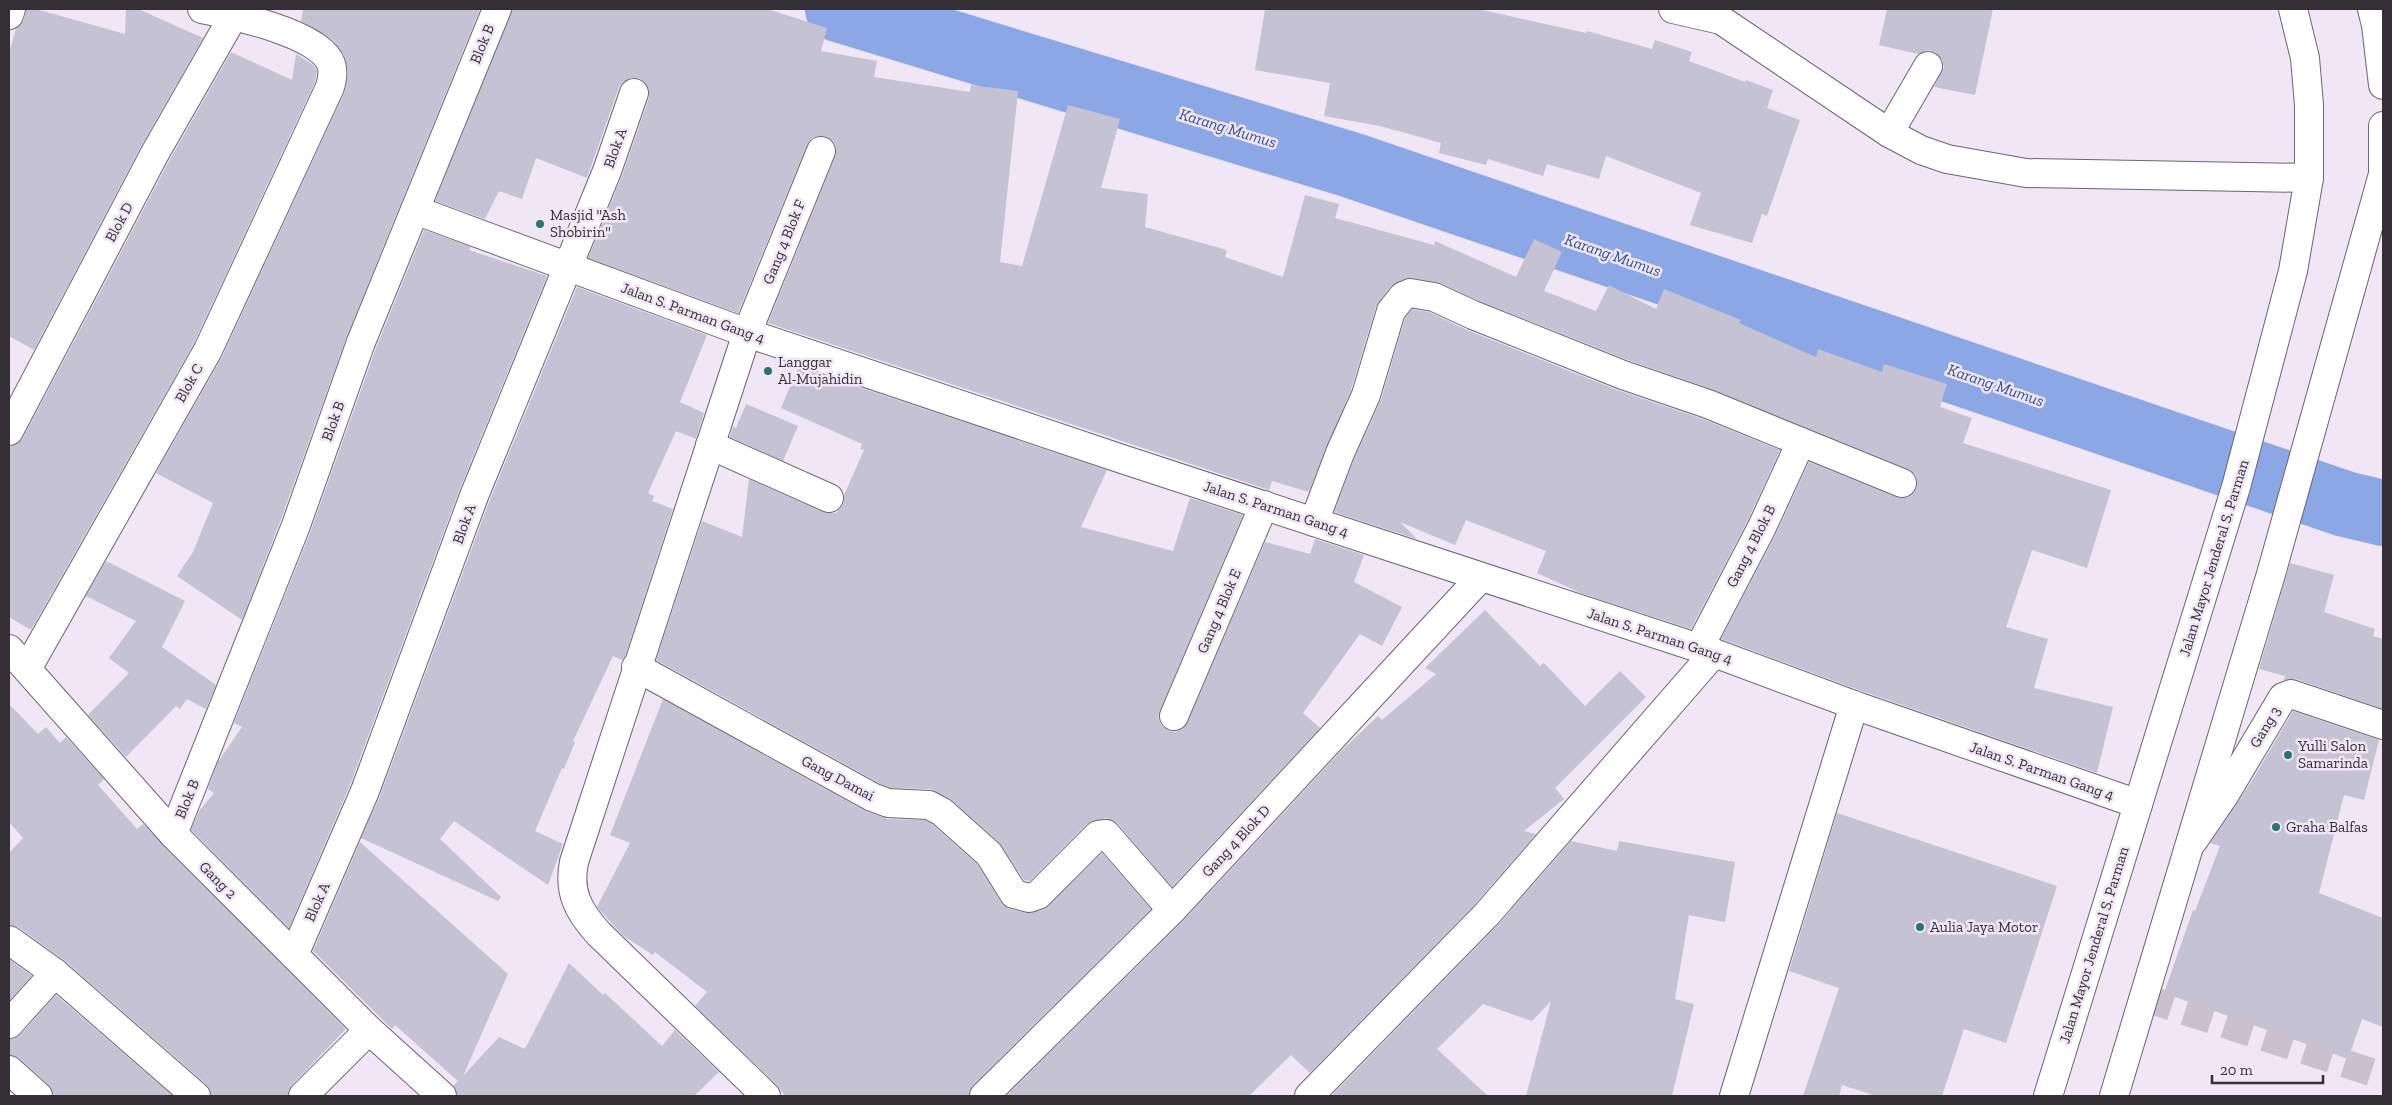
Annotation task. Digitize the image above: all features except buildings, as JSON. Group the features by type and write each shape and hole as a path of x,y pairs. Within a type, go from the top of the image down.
{"street":[{"path":"9,15 11,9"},
{"path":"202,9 234,15"},
{"name":"Blok B","path":"173,834 295,528 362,342 497,9"},
{"path":"1673,9 1720,14 1888,133 1921,150 1947,159 2026,173 2309,178"},
{"name":"Jalan Mayor Jenderal S. Parman","path":"2048,1096 2216,554 2258,409 2293,271 2309,178 2309,105 2305,58 2293,9"},
{"path":"2372,9 2376,25 2383,85"},
{"name":"Blok C","path":"27,669 208,350 330,87 331,63 318,48 283,30 234,15"},
{"name":"Blok D","path":"9,431 155,153 234,15"},
{"path":"1888,133 1928,66"},
{"name":"Blok A","path":"294,955 365,791 474,496 612,158 634,93"},
{"path":"2114,1096 2271,574 2383,174 2383,126"},
{"name":"Gang 4 Blok F","path":"766,1096 598,934 586,919 574,893 571,877 574,862 636,667 747,333 821,151"},
{"name":"Jalan S. Parman Gang 4","path":"415,210 747,333 1481,578 1707,650 1854,705 2138,804"},
{"path":"1314,522 1340,453 1366,395 1391,311 1403,296 1410,293 1434,297 1473,315 1623,375 1708,404 1902,483"},
{"name":"Gang 4 Blok B","path":"1309,1096 1487,914 1707,650 1801,442"},
{"path":"710,445 829,498"},
{"name":"Gang 4 Blok E","path":"1174,716 1264,505"},
{"name":"Gang 4 Blok D","path":"984,1096 1172,910 1481,578"},
{"name":"Gang 2","path":"9,649 173,834 369,1030 442,1096"},
{"name":"Gang Damai","path":"636,667 872,797 888,803 922,804 935,807 989,854 1014,894 1029,898 1038,895 1098,835 1106,834 1172,910"},
{"name":"Gang 3","path":"2189,847 2225,794 2283,697 2291,694 2383,725"},
{"path":"1734,1096 1854,705"},
{"path":"9,940 55,973 196,1096"},
{"path":"9,1024 55,973"},
{"path":"303,1096 369,1030"},
{"path":"9,1070 38,1096"}],"waterway":[{"name":"Karang Mumus","path":"838,9 1351,165 2345,504 2383,513"}],"tunnel":[{"path":"2145,998 2383,1076"}],"place":[{"name":"Masjid \"Ash Shobirin\"","path":"540,224"},
{"name":"Langgar Al-Mujahidin","path":"768,371"},
{"name":"Yulli Salon Samarinda","path":"2288,755"},
{"name":"Graha Balfas","path":"2276,827"},
{"name":"Aulia Jaya Motor","path":"1920,927"}]}
